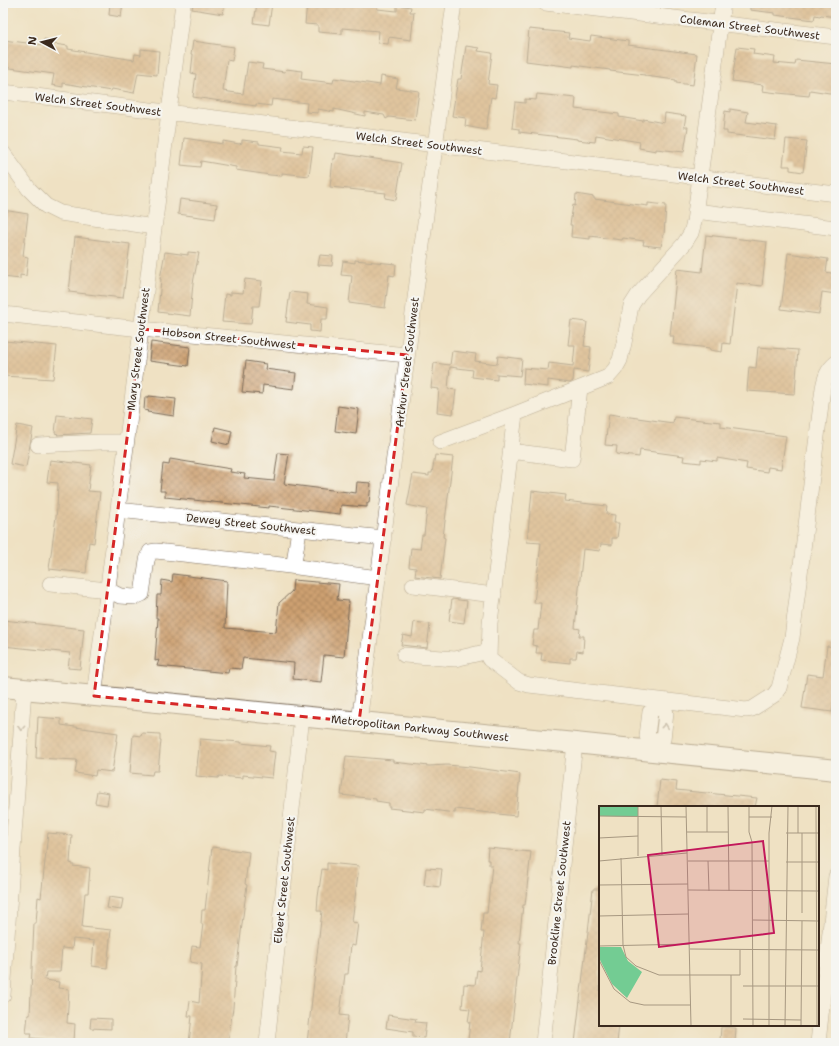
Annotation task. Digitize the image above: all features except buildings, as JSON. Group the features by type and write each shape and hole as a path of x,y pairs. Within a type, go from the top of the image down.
{"main road":[{"name":"Metropolitan Parkway Southwest","path":"3,687 575,743 654,747 836,770"}],"street":[{"name":"Mary Street Southwest","path":"94,696 183,3"},
{"name":"Arthur Street Southwest","path":"359,722 454,3"},
{"name":"Coleman Street Southwest","path":"545,3 836,37"},
{"path":"440,442 608,377 615,369 620,360 631,306 638,295 684,244 691,233 700,178 723,3"},
{"name":"Welch Street Southwest","path":"3,92 836,194"},
{"path":"3,153 29,189 46,206 60,213 154,227"},
{"path":"695,212 836,228"},
{"name":"Hobson Street Southwest","path":"3,314 141,330 408,355"},
{"path":"515,414 490,622 489,659 519,682 529,685 659,703 752,710 774,695 778,688 792,638 823,388 826,375 831,366 836,363"},
{"path":"510,451 572,459 580,388"},
{"path":"38,445 126,442"},
{"name":"Dewey Street Southwest","path":"118,510 384,538"},
{"path":"290,566 294,563 299,529"},
{"path":"50,584 108,590 120,596 135,597 142,594 147,560 150,552 156,551 290,566 378,578"},
{"path":"413,585 494,595"},
{"path":"404,655 455,659 489,652"},
{"path":"3,995 6,916 24,689"},
{"path":"654,747 647,736 650,712 659,703"},
{"name":"Elbert Street Southwest","path":"267,1043 302,716"},
{"name":"Brookline Street Southwest","path":"542,1043 575,743"},
{"path":"818,1043 836,876"}],"highlighted area":[{"path":"141,329 407,355 359,722 94,696"}]}
